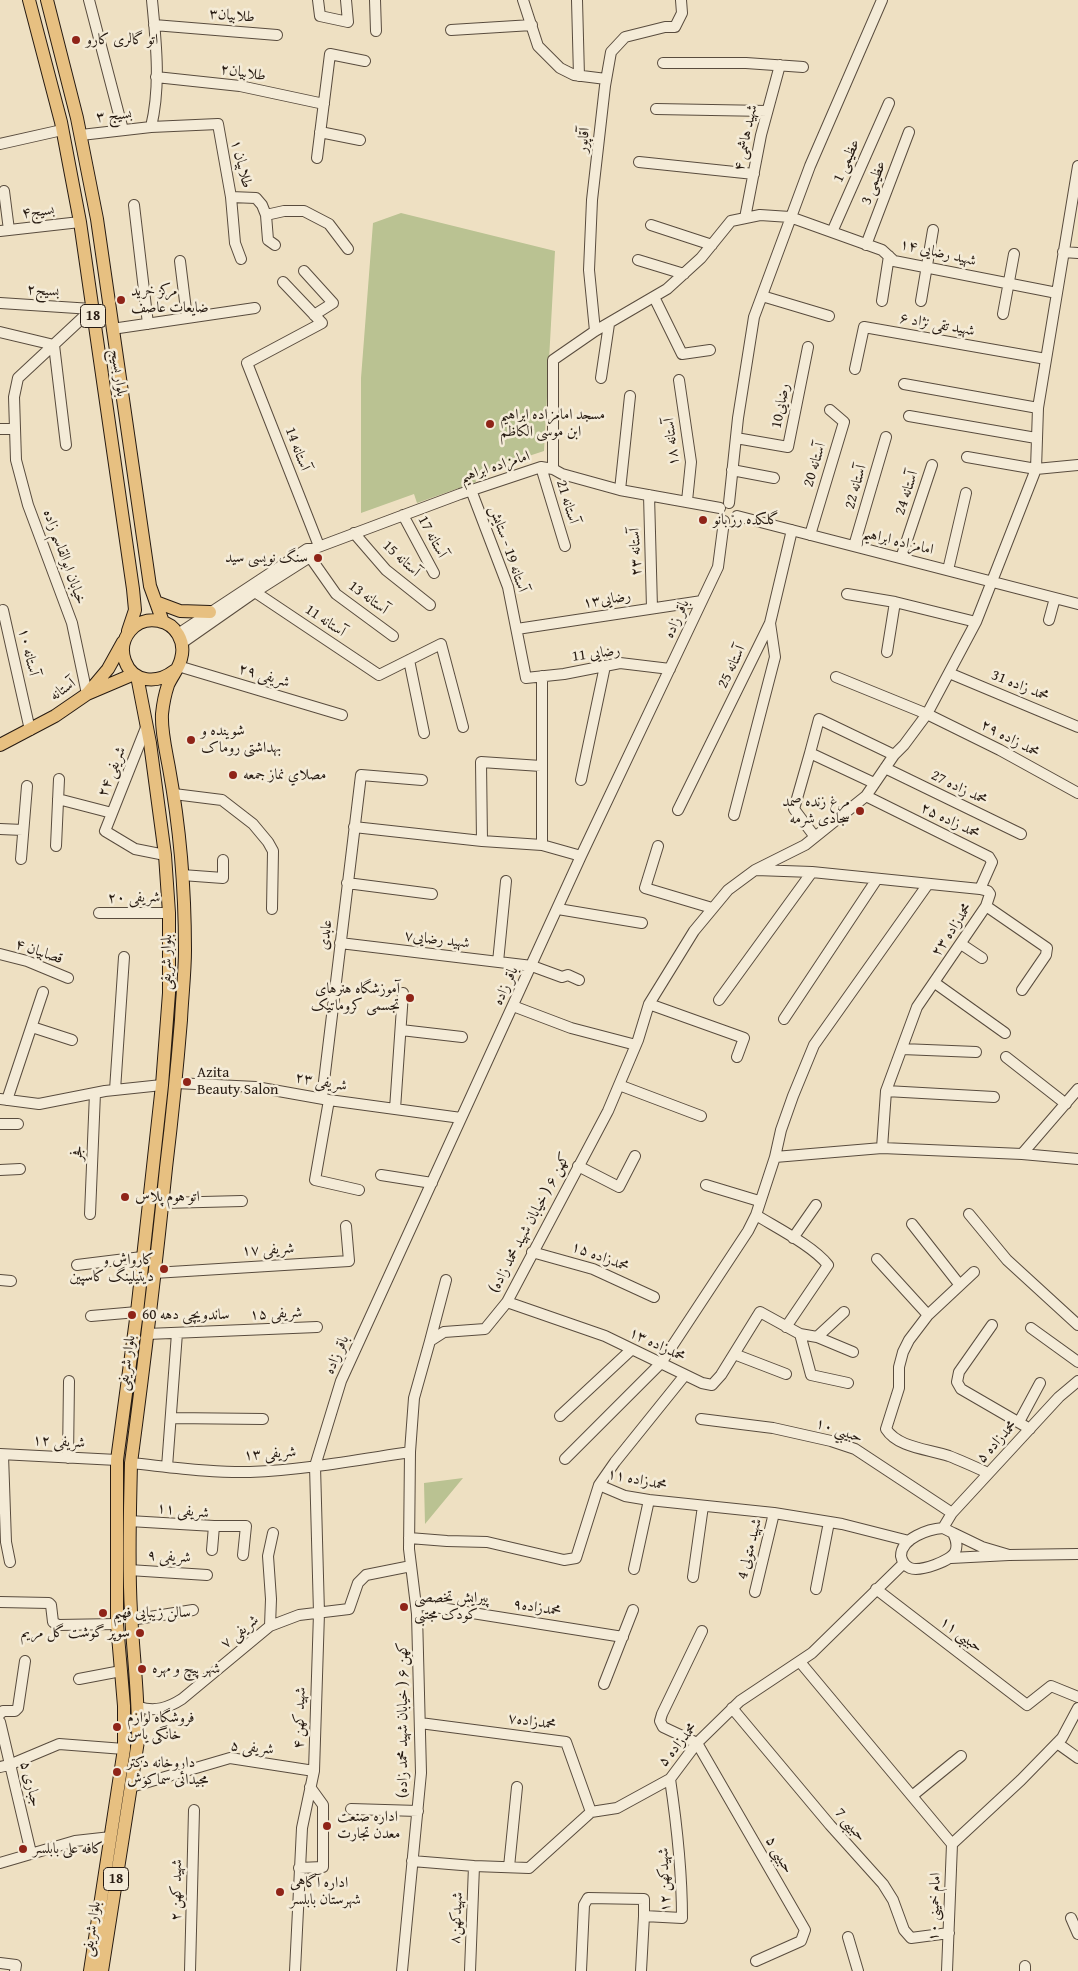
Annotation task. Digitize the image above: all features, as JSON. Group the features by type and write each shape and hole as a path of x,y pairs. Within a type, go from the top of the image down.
{"main road":[{"name":"بلوار بسیج","path":"29,0 62,130 80,222 133,589 135,610 125,638"},
{"name":"بلوار بسیج","path":"47,0 81,135 97,219 150,586 163,622"},
{"path":"156,602 180,611 210,612"},
{"path":"125,638 139,623 147,620 163,622 171,626 180,638"},
{"name":"18","path":"125,638 122,652 126,664 135,675"},
{"name":"آستانه","path":"0,745 30,730 87,694 108,669 125,638"},
{"name":"18","path":"176,669 182,651 180,638"},
{"path":"87,694 135,675 152,680 167,676 176,669"},
{"name":"بلوار شریفی","path":"102,1971 138,1741 139,1707 131,1620 129,1570 131,1463 176,1083 185,952 182,875 174,794 162,713 164,698 176,669"},
{"name":"بلوار شریفی","path":"90,1971 124,1749 124,1706 117,1624 117,1460 137,1312 162,1085 169,994 169,913 165,855 146,720 135,675"},
{"path":"146,720 149,706 154,704 158,706 162,713"},
{"path":"162,1085 176,1083"},
{"path":"117,1588 130,1588"}],"street":[{"path":"89,0 123,130"},
{"path":"151,127 156,108 152,0"},
{"path":"318,0 320,16 348,22 346,0"},
{"path":"375,0 376,31"},
{"path":"524,0 538,46 560,68 579,76 606,79"},
{"path":"577,0 579,76"},
{"name":"آقاپور","path":"595,331 589,270 592,200 610,52 625,37 675,27 682,13 681,0"},
{"path":"725,505 736,507 737,516 733,520 724,521 720,516 725,505 732,470 754,317 810,166 882,0"},
{"name":"طلابیان۳","path":"154,25 276,35"},
{"path":"451,30 532,25"},
{"path":"317,158 330,54 365,61"},
{"path":"662,63 803,67"},
{"name":"شهید هاشمی ۴","path":"745,218 767,111 780,65"},
{"name":"طلابیان۲","path":"156,77 240,86 324,104"},
{"name":"عظیمی 1","path":"832,232 889,103"},
{"path":"656,109 767,111"},
{"name":"طلابیان ۱","path":"151,127 218,124 231,197 256,198 262,205 266,216"},
{"name":"بسیج ۳","path":"81,135 151,127"},
{"path":"0,144 62,130"},
{"path":"320,132 360,140"},
{"name":"عظیمی 3","path":"866,244 909,132"},
{"path":"638,162 754,174"},
{"path":"1036,469 1038,408 1078,166"},
{"path":"4,191 5,230"},
{"path":"231,197 236,243 241,259"},
{"path":"134,205 148,324"},
{"path":"274,245 268,240 266,216 284,211 304,211 329,224 348,249"},
{"name":"شهید رضایی ۱۴","path":"745,218 760,215 790,217 882,250 894,261 1057,292"},
{"path":"553,469 553,360 595,331 667,289 701,258 731,221 745,218"},
{"name":"بسیج۴","path":"5,230 80,222"},
{"path":"651,225 712,245"},
{"path":"921,301 933,230"},
{"path":"1063,252 1078,254"},
{"path":"1003,314 1014,254"},
{"path":"882,301 889,256"},
{"path":"180,260 187,318"},
{"path":"638,260 684,274"},
{"path":"283,282 314,315 333,303 304,272"},
{"path":"762,296 829,316"},
{"path":"654,297 682,354 710,350"},
{"name":"بسیج۲","path":"0,303 92,309"},
{"path":"112,329 255,308"},
{"path":"54,344 92,309"},
{"name":"آستانه 14","path":"314,315 322,323 247,362 314,551"},
{"path":"601,378 609,324"},
{"name":"شهید تقی نژاد ۶","path":"855,369 864,327 1046,359"},
{"path":"0,332 54,344"},
{"path":"54,344 66,445"},
{"name":"خیابان ابوالقاسم زاده","path":"54,344 18,378 14,397 16,460 28,505 72,623 87,694"},
{"name":"رضایی10","path":"736,438 788,448 808,347"},
{"name":"آستانه ۱۸","path":"680,380 691,462 687,501"},
{"path":"904,384 1038,408"},
{"path":"620,490 630,396"},
{"name":"آستانه 20","path":"810,535 844,422 830,410"},
{"path":"909,416 1036,438"},
{"path":"0,429 15,429"},
{"name":"آستانه 22","path":"854,546 886,437"},
{"path":"967,457 1036,469 1078,465"},
{"name":"آستانه 24","path":"901,558 932,465"},
{"name":"امامزاده ابراهیم","path":"180,638 255,592 314,551 354,533 471,490 541,467 620,490 725,505"},
{"name":"آستانه 21","path":"541,467 565,546"},
{"name":"کهن ۶ ( خیابان شهید محمد زاده)","path":"402,1971 421,1774 416,1604 409,1538 410,1452 414,1398 430,1341 444,1332 485,1329 507,1302 608,1111 636,1045 649,1004 690,938 712,908 728,890 755,870 805,845 866,796 894,755 904,745 927,714 976,622 1036,469"},
{"path":"732,470 774,478"},
{"name":"آستانه 19 - ستایش","path":"471,490 508,587 526,678"},
{"path":"948,570 966,493"},
{"name":"آستانه ۲۳","path":"649,495 652,608"},
{"name":"آستانه 17","path":"403,515 434,573"},
{"name":"امامزاده ابراهیم","path":"737,516 1078,604"},
{"name":"باقر زاده","path":"315,1466 341,1381 581,856 718,567 724,521"},
{"name":"آستانه 25","path":"678,810 770,623 792,530"},
{"name":"آستانه 15","path":"354,533 386,570 430,605"},
{"name":"امامزاده ابراهیم","path":"180,638 210,612 307,549 314,551"},
{"name":"آستانه 13","path":"314,551 336,594 393,636"},
{"name":"آستانه 11","path":"255,592 378,674 409,660"},
{"path":"846,594 895,602 976,622"},
{"path":"1049,620 1055,598"},
{"name":"رضایی۱۳","path":"517,629 702,601"},
{"path":"887,652 895,602"},
{"name":"آستانه ۱۰","path":"3,610 30,730"},
{"path":"734,815 776,657 770,623"},
{"path":"424,733 409,660 441,644 463,727"},
{"name":"رضایی 11","path":"526,678 620,663 670,669"},
{"path":"581,780 606,666"},
{"name":"شریفی ۲۹","path":"176,669 342,715"},
{"name":"محمد زاده 31","path":"949,673 1078,727"},
{"path":"542,676 540,766 542,845"},
{"name":"محمد زاده ۲۹","path":"836,676 927,714 1000,750 1078,793"},
{"path":"815,837 794,808 820,719 894,755"},
{"name":"شریفی ۲۴","path":"146,720 105,831 135,849 165,855"},
{"path":"810,752 874,783"},
{"path":"482,841 481,762 540,766"},
{"name":"محمد زاده 27","path":"885,768 1021,834"},
{"name":"عابدی","path":"359,1190 315,1180 340,943 361,775 422,780"},
{"path":"56,846 60,779"},
{"path":"21,859 27,786"},
{"path":"174,794 222,800 253,824 273,851 272,909"},
{"name":"محمد زاده ۲۵","path":"866,796 990,857 992,862 980,888"},
{"path":"58,799 112,813"},
{"path":"354,827 482,841 542,845 581,856"},
{"path":"0,829 23,830"},
{"path":"658,846 645,888 712,908"},
{"path":"182,875 223,878 223,860"},
{"name":"محمدزاده ۲۳","path":"755,870 812,872 980,888 988,891 990,894 986,906 917,1007 886,1091 882,1148"},
{"path":"719,1000 812,872"},
{"path":"784,1019 877,878"},
{"path":"498,962 506,881"},
{"path":"347,883 432,894"},
{"path":"565,1460 661,1363 748,1231 756,1215 793,1096 814,1045 928,884"},
{"path":"986,906 1048,948 1046,955 1022,990"},
{"path":"558,909 642,923"},
{"name":"شریفی ۲۰","path":"99,913 169,913"},
{"name":"شهید رضایی۷","path":"340,943 532,966 562,977 568,974 579,980"},
{"path":"960,944 982,958"},
{"name":"قصابیان ۴","path":"0,954 27,961 68,978"},
{"path":"115,1090 124,957"},
{"path":"935,983 1005,1033"},
{"path":"43,992 32,1027 4,1100 39,1104 115,1090 162,1085"},
{"path":"395,1109 403,993"},
{"path":"649,1004 744,1038 738,1057"},
{"path":"513,1006 571,1028 636,1045"},
{"path":"32,1027 72,1040"},
{"path":"400,1030 462,1037"},
{"path":"902,1049 976,1052"},
{"path":"1006,1057 1066,1104"},
{"name":"شریفی ۲۳","path":"176,1083 256,1086 325,1099 461,1118"},
{"path":"619,1085 701,1116"},
{"path":"1022,1154 1078,1089"},
{"path":"886,1091 994,1097"},
{"name":"فجر","path":"90,1214 96,1093"},
{"path":"0,1124 18,1124"},
{"path":"775,1157 882,1148 1022,1154 1078,1160"},
{"path":"578,1166 619,1186 635,1156"},
{"path":"0,1170 20,1169"},
{"path":"381,1175 432,1182"},
{"path":"706,1185 759,1201"},
{"path":"162,1203 242,1201"},
{"path":"793,1238 816,1204"},
{"path":"968,1214 1007,1260 1078,1325"},
{"path":"756,1215 793,1238 823,1259 828,1265 786,1328 800,1334 816,1336 853,1352"},
{"path":"912,1224 960,1284"},
{"name":"شریفی ۱۷","path":"154,1273 349,1261 346,1226"},
{"name":"محمدزاده ۱۵","path":"532,1252 593,1268 654,1298"},
{"path":"77,1264 142,1257"},
{"path":"877,1259 928,1315"},
{"path":"974,1272 928,1315 909,1340 899,1367 899,1388 886,1429 890,1435 905,1444 950,1456 988,1473"},
{"path":"430,1341 446,1280"},
{"name":"محمدزاده ۱۳","path":"507,1302 604,1336 702,1383 712,1385 721,1375 760,1312 786,1328"},
{"path":"91,1316 137,1312"},
{"path":"816,1336 844,1312"},
{"path":"992,1325 958,1372 957,1382 961,1389 1030,1429"},
{"name":"شریفی ۱۵","path":"147,1334 317,1327"},
{"path":"1031,1328 1078,1362"},
{"path":"167,1467 177,1333"},
{"path":"800,1334 811,1375 848,1383"},
{"path":"560,1416 632,1349"},
{"path":"734,1354 786,1374"},
{"path":"599,1486 615,1462 685,1375"},
{"path":"68,1458 69,1381"},
{"name":"محمدزاده ۵","path":"943,1528 952,1513 988,1473 1060,1397 1078,1381"},
{"path":"1019,1422 1040,1383"},
{"path":"171,1418 263,1419"},
{"name":"حبيبي ١٠","path":"701,1419 773,1428 831,1441 855,1449 952,1513"},
{"name":"شریفی ۱۳","path":"131,1463 249,1472 315,1466 410,1452"},
{"path":"2,1454 4,1551 10,1562"},
{"name":"شریفی ۱۲","path":"2,1454 117,1460"},
{"name":"شهید کهن ۴","path":"295,1971 302,1828 314,1770 319,1613 315,1466"},
{"name":"محمدزاده ۱۱","path":"409,1538 447,1542 487,1542 564,1560 576,1558 599,1486 625,1496 703,1506 774,1512 829,1522 909,1541"},
{"path":"634,1569 649,1500"},
{"path":"692,1577 703,1506"},
{"name":"شهید متولی 4","path":"755,1592 774,1512"},
{"name":"شریفی ۱۱","path":"129,1521 214,1526 212,1550"},
{"path":"816,1589 829,1522"},
{"path":"214,1526 246,1526 243,1555"},
{"path":"1009,1555 982,1547 943,1528 934,1529 909,1541 902,1549 904,1563 908,1568 917,1570 951,1558 1078,1554"},
{"path":"270,1626 271,1599 268,1556 273,1533"},
{"path":"951,1558 957,1549 953,1533"},
{"name":"محمدزاده ۵","path":"591,1812 617,1808 670,1779 697,1743 732,1708 812,1653 904,1563"},
{"name":"شریفی ۷","path":"139,1707 156,1710 169,1707 182,1699 270,1626 299,1615 349,1609 358,1583 366,1575 411,1566"},
{"name":"شریفی ۹","path":"129,1570 206,1574"},
{"name":"حبیبی ۱۱","path":"876,1590 1027,1705 1051,1686 1078,1697"},
{"path":"0,1602 49,1603 51,1605 53,1622 58,1625 117,1624"},
{"name":"محمدزاده۹","path":"416,1604 623,1637"},
{"path":"131,1620 193,1610"},
{"path":"604,1684 633,1610"},
{"path":"697,1743 663,1727 660,1721 702,1631"},
{"path":"0,1714 3,1711 15,1711 18,1708 25,1662"},
{"path":"800,1662 952,1844 1021,1780 1062,1738 1078,1708"},
{"path":"80,1679 121,1671"},
{"name":"حبیبی 7","path":"732,1708 830,1825 883,1884 893,1900 908,1936 911,1938 949,1933"},
{"name":"جباری ۵","path":"0,1722 5,1766 31,1853"},
{"name":"محمدزاده۷","path":"420,1723 566,1742 591,1812"},
{"name":"حبیبی ۵","path":"697,1743 805,1930 801,1941 756,1961"},
{"path":"1057,1743 1078,1758"},
{"path":"5,1766 59,1744 124,1749"},
{"path":"912,1796 961,1756"},
{"name":"شریفی ۵","path":"131,1787 230,1758 314,1770"},
{"name":"شهیدکهن ۱۲","path":"642,1971 644,1916 682,1918 682,1883 670,1779"},
{"path":"299,1868 323,1867 323,1805 310,1787"},
{"path":"509,1867 517,1787"},
{"path":"351,1808 418,1811"},
{"name":"شهید کهن ۲","path":"190,1971 194,1810"},
{"path":"412,1861 529,1868 591,1812"},
{"path":"0,1863 75,1841 111,1837"},
{"name":"امام خمینی ۱۰","path":"947,1971 952,1844"},
{"name":"شهیدکهن۸","path":"470,1971 474,1866"},
{"path":"581,1971 584,1905 588,1898 644,1900 644,1916"},
{"path":"1071,1918 1078,1934"},
{"path":"848,1937 858,1971"},
{"path":"0,1963 16,1965 15,1971"}],"green space":[{"path":"401,213 555,251 544,451 474,474 476,482 417,503 414,494 361,513 361,378 373,223"},
{"path":"463,1478 425,1524 424,1483"}],"place":[{"name":"اتو گالری کارو","path":"76,40"},
{"name":"مرکز خرید ضایعات عاصف","path":"121,300"},
{"name":"مسجد امامزاده ابراهیم ابن موسی الکاظم","path":"490,424"},
{"name":"گلکده رز بانو","path":"703,520"},
{"name":"سنگ نویسی سید","path":"318,558"},
{"name":"شوینده و بهداشتی روماک","path":"191,740"},
{"name":"مصلاي نماز جمعه","path":"233,775"},
{"name":"مرغ زنده صمد سجادی شرمه","path":"860,811"},
{"name":"آموزشگاه هنرهای تجسمی کروماتیک","path":"410,998"},
{"name":"Azita Beauty Salon","path":"187,1082"},
{"name":"اتو هوم پلاس","path":"125,1197"},
{"name":"کارواش و دیتیلینگ کاسپین","path":"164,1269"},
{"name":"ساندویچی دهه 60","path":"132,1315"},
{"name":"پیرایش تخصصی کودک مجتبی","path":"404,1607"},
{"name":"سالن زیبایی فهیم","path":"103,1613"},
{"name":"سوپر گوشت گل مریم","path":"140,1633"},
{"name":"شهر پیچ و مهره","path":"142,1669"},
{"name":"فروشگاه لوازم خانگی یاس","path":"117,1727"},
{"name":"داروخانه دکتر مجیدائی سماکوش","path":"117,1772"},
{"name":"اداره صنعت معدن تجارت","path":"327,1826"},
{"name":"کافه علی بابلسر","path":"23,1849"},
{"name":"اداره آگاهی شهرستان بابلسر","path":"280,1892"}]}
